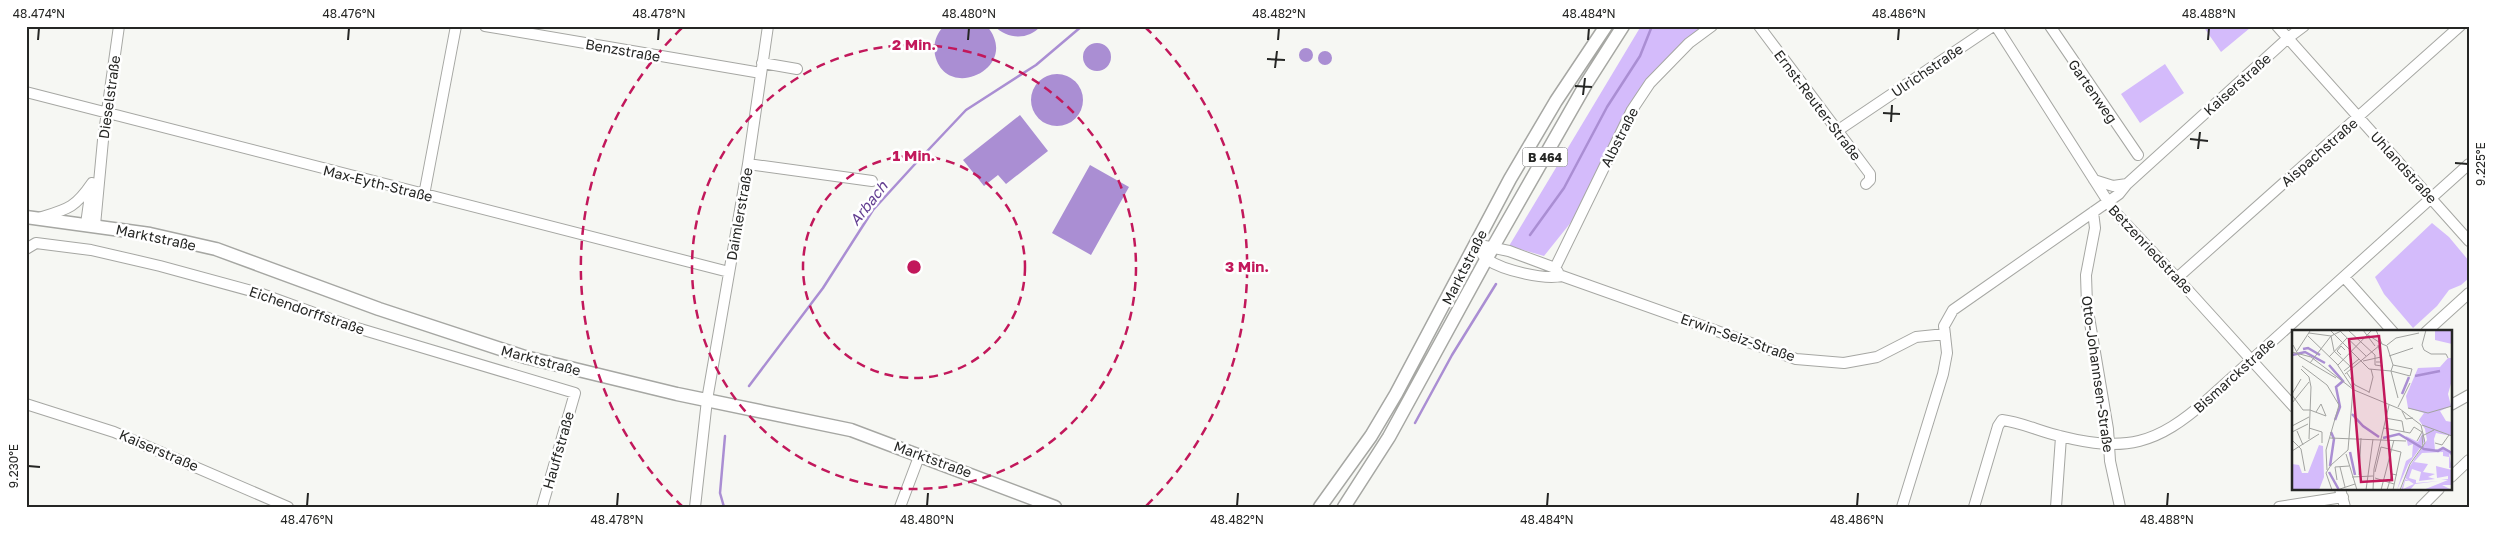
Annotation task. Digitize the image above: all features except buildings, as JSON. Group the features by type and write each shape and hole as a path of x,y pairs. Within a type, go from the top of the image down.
{"main road":[{"name":"Marktstraße","path":"1320,507 1371,436 1396,394 1510,179 1556,101 1606,26"},
{"name":"Marktstraße","path":"1344,507 1389,437 1486,259 1586,84 1624,26"},
{"name":"Marktstraße","path":"33,218 90,224 150,234 216,250 369,306 525,357 707,400 851,430 920,454 1056,507"}],"street":[{"name":"Dieselstraße","path":"90,224 99,197 99,168 119,26"},
{"path":"424,195 456,26"},
{"name":"Benzstraße","path":"485,26 761,68 797,69"},
{"name":"Daimlerstraße","path":"695,507 707,400 748,164 768,26"},
{"name":"Albstraße","path":"1558,272 1632,110 1650,83 1682,50 1712,26"},
{"name":"Ernst-Reuter-Straße","path":"1759,26 1870,174 1870,180 1866,184"},
{"name":"Ulrichstraße","path":"1837,131 1994,26"},
{"name":"Betzenriedstraße","path":"1994,26 2108,203 2292,405"},
{"name":"Gartenweg","path":"2050,26 2138,155"},
{"name":"Uhlandstraße","path":"2277,26 2432,197 2469,241"},
{"name":"Kaiserstraße","path":"1945,334 1945,321 1952,310 2108,203 2288,38 2304,26"},
{"name":"Aispachstraße","path":"2178,278 2460,26"},
{"name":"Max-Eyth-Straße","path":"26,92 729,272"},
{"path":"748,164 872,181"},
{"name":"Bismarckstraße","path":"1974,507 2000,422 2005,420 2061,437 2109,444 2140,441 2175,426 2469,164"},
{"name":"Dieselstraße","path":"33,218 69,209 80,200 92,183 99,168"},
{"path":"2094,180 2117,187 2127,184"},
{"name":"Dieselstraße","path":"90,224 92,183"},
{"name":"Otto-Johannsen-Straße","path":"2093,212 2095,228 2086,275 2087,305 2109,444 2111,468 2120,507"},
{"name":"Eichendorffstraße","path":"26,249 36,243 92,250 259,293 347,325 575,393"},
{"path":"1475,244 1486,259"},
{"name":"Erwin-Seiz-Straße","path":"1475,244 1493,247 1796,359 1844,363 1877,357 1916,337 1945,334"},
{"name":"Erwin-Seiz-Straße","path":"1486,259 1501,267 1540,276 1558,272"},
{"path":"2344,277 2391,330"},
{"path":"2428,330 2469,293"},
{"path":"1902,507 1944,369 1947,346 1945,334"},
{"name":"Hauffstraße","path":"542,507 575,393"},
{"path":"2452,404 2469,395"},
{"name":"Kaiserstraße","path":"26,404 114,432 288,507"},
{"path":"2056,507 2061,437"},
{"path":"900,507 920,454"},
{"path":"2452,476 2469,460"},
{"path":"2421,507 2438,490"},
{"path":"2279,507 2343,498"}],"shaded area":[{"path":"944,26 987,26 995,41 995,55 989,66 978,74 966,78 953,77 942,69 935,55 934,47 937,36"},
{"path":"994,26 1041,26 1036,31 1024,36 1011,36"},
{"path":"1641,26 1705,26 1648,83 1588,201 1544,256 1509,246"},
{"path":"2203,26 2248,26 2250,28 2221,52"},
{"path":"1097,43 1107,47 1111,57 1107,67 1097,71 1087,67 1083,57 1087,47"},
{"path":"1303,48 1309,48 1313,55 1309,62 1303,62 1299,58 1299,52"},
{"path":"1322,51 1328,51 1332,58 1328,65 1322,65 1318,61 1318,55"},
{"path":"2165,64 2184,93 2140,123 2121,94"},
{"path":"1052,74 1062,74 1076,81 1083,95 1083,105 1076,119 1062,126 1052,126 1042,122 1035,115 1031,105 1031,95 1035,85 1042,78"},
{"path":"1020,115 1048,151 1006,184 998,175 984,186 963,160"},
{"path":"1090,165 1129,187 1091,255 1052,233"},
{"path":"2432,223 2449,237 2469,261 2469,278 2461,285 2449,290 2437,306 2413,328 2384,294 2375,277"}],"waterway":[{"name":"Arbach","path":"749,386 823,288 873,210 915,164 966,110 1036,65 1082,26"},
{"path":"1530,235 1564,188 1607,107 1640,56 1652,26"},
{"path":"1415,423 1452,355 1496,284"},
{"name":"Arbach","path":"724,507 720,493 725,436"}]}
